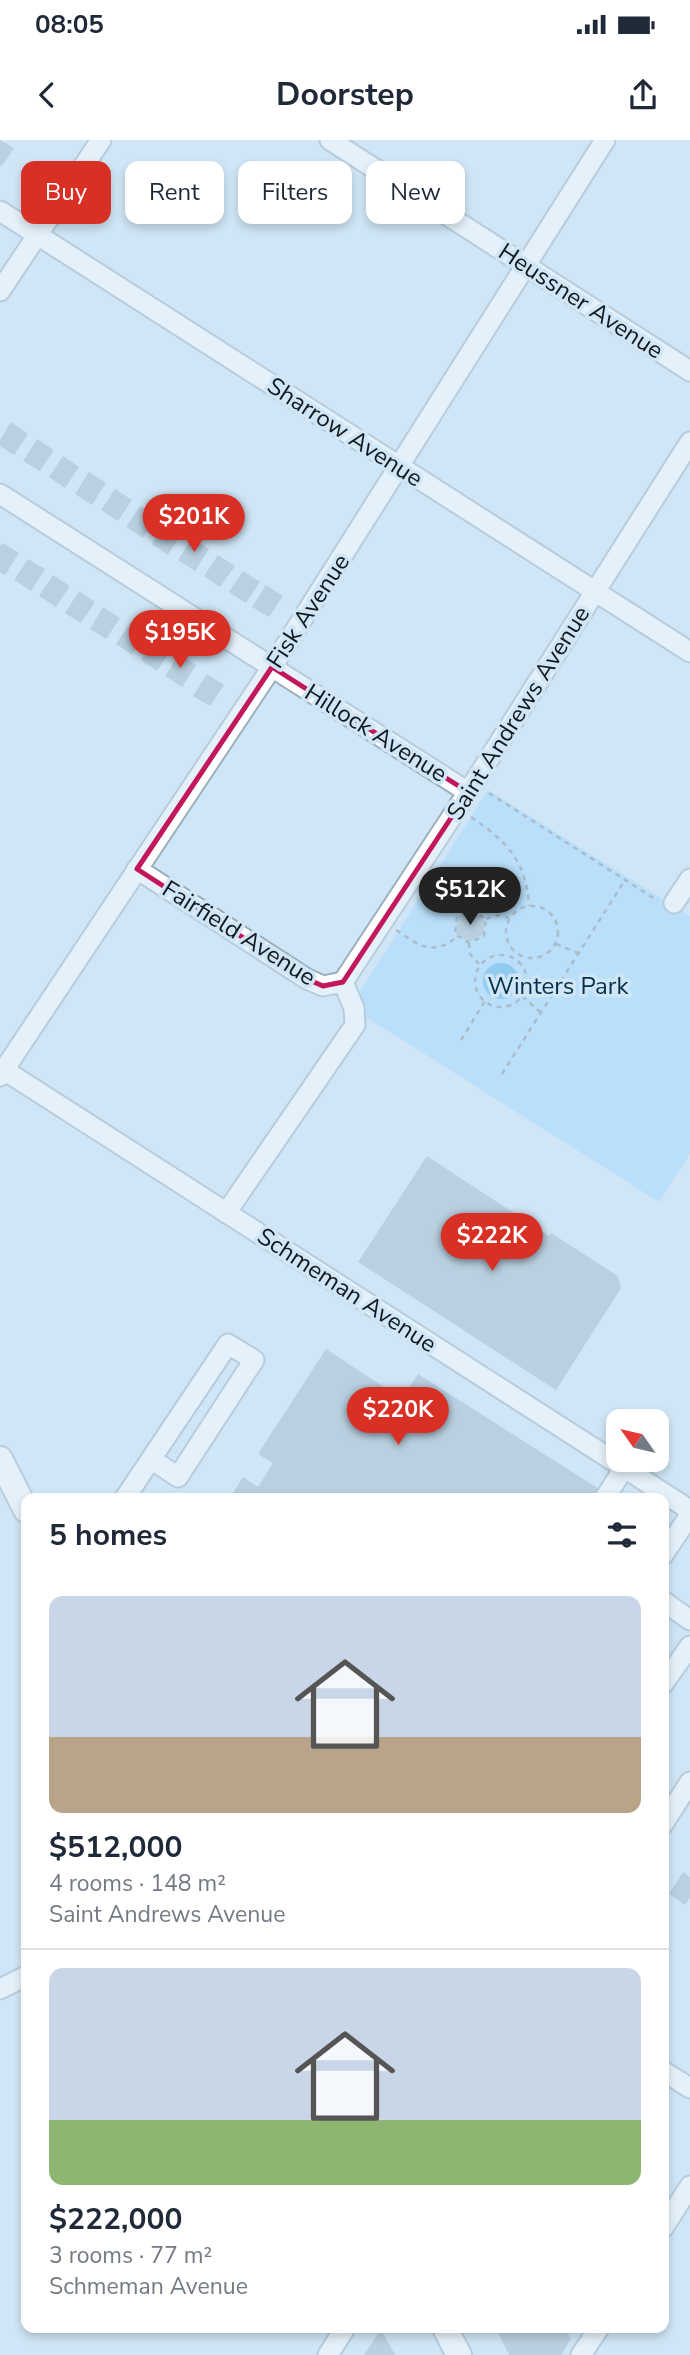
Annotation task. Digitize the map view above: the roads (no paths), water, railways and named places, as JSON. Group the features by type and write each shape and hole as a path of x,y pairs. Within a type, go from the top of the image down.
{"main road":[{"path":"0,1459 21,1500"},
{"path":"448,2333 459,2355"}],"street":[{"path":"0,291 100,140"},
{"name":"Heussner Avenue","path":"330,140 690,371"},
{"name":"Fisk Avenue","path":"2,1073 272,667 605,140"},
{"name":"Sharrow Avenue","path":"0,211 690,652"},
{"name":"Saint Andrews Avenue","path":"343,982 476,791 595,592 690,442"},
{"name":"Hillock Avenue","path":"0,494 272,667 476,791"},
{"name":"Fairfield Avenue","path":"137,869 307,979 323,986 343,982"},
{"path":"666,902 690,879"},
{"path":"226,1213 355,1025 354,1008 343,982"},
{"name":"Schmeman Avenue","path":"2,1073 606,1456"},
{"path":"128,1493 151,1459 228,1344 254,1360 178,1477 151,1459"},
{"path":"608,1493 621,1472"},
{"name":"Schmeman Avenue","path":"630,1472 663,1493"},
{"name":"Schmeman Avenue","path":"669,1497 690,1510"},
{"path":"669,1546 690,1516"},
{"path":"669,1605 690,1620"},
{"path":"669,1676 690,1646"},
{"path":"669,1815 690,1782"},
{"path":"0,1989 21,1978"},
{"path":"669,2075 690,2088"},
{"path":"669,2219 690,2186"},
{"path":"328,2355 342,2333"},
{"path":"581,2355 596,2333"}],"park label":[{"name":"Winters Park","path":"558,986"}]}
